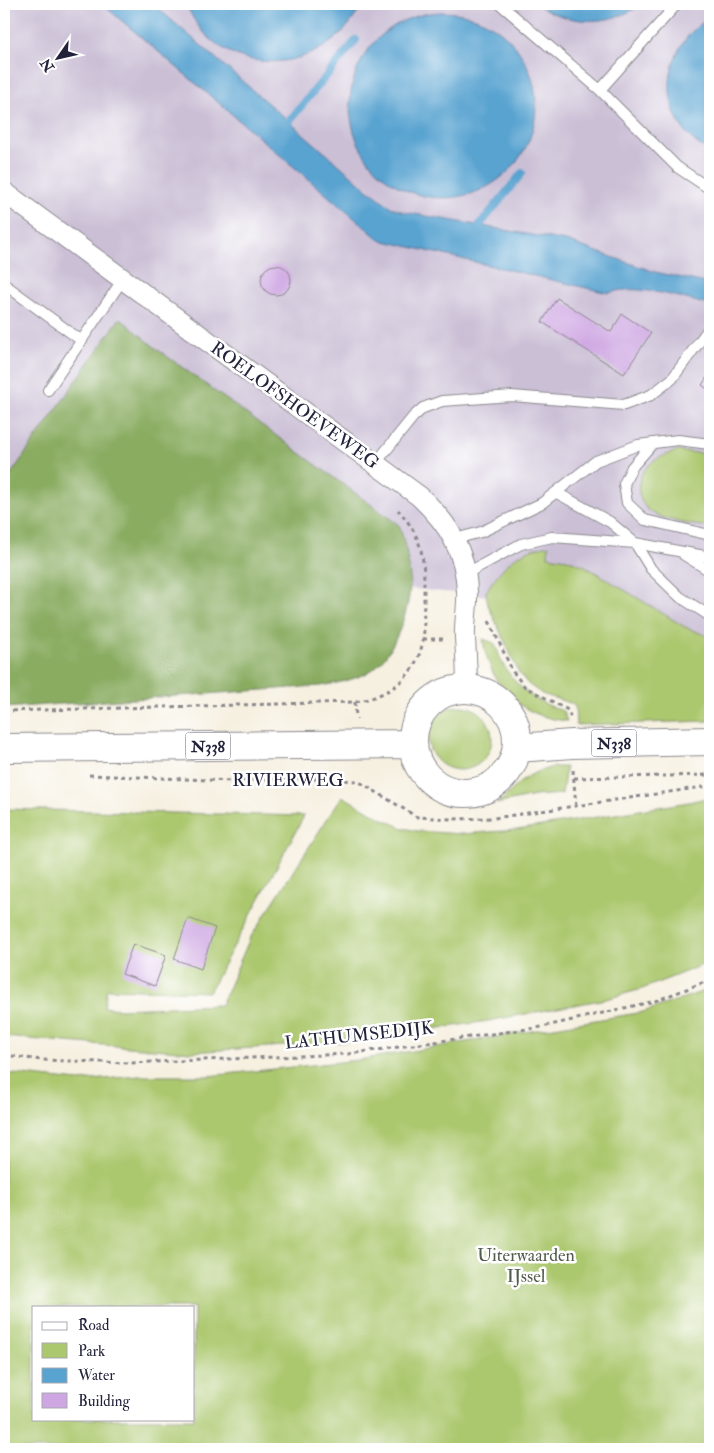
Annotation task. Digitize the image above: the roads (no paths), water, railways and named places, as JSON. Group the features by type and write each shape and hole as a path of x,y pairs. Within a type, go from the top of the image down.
{"main road":[{"path":"466,688 491,695 510,713 516,729 517,748 508,773 495,785 482,791 450,792 430,780 416,759 413,744 416,724 426,706 442,695 466,688"},
{"name":"N338","path":"517,748 572,744 710,741"},
{"name":"RIVIERWEG","path":"4,748 413,744"}],"street":[{"name":"ROELOFSHOEVEWEG","path":"4,192 419,496 440,515 460,553 466,583 466,688"}],"lane":[{"path":"500,4 600,90 677,166 710,189"},
{"path":"600,90 678,4"},
{"path":"48,390 123,280"},
{"path":"4,284 82,341"},
{"path":"375,464 413,417 423,408 442,401 512,396 624,405 651,396 672,379 710,327"},
{"path":"454,539 481,532 542,503 596,461 638,445 678,440 710,444"},
{"path":"652,443 632,467 624,484 627,503 645,520 710,535"},
{"path":"557,493 610,522 635,543 651,569 680,597 710,616"},
{"path":"466,583 521,544 552,537 635,543 710,557"},
{"path":"679,552 710,571"}],"water":[{"path":"102,4 153,4 366,188 391,207 404,212 566,241 655,272 710,284 710,305 673,295 646,291 620,290 608,293 380,240"},
{"path":"186,4 362,4 346,29 324,46 300,58 273,62 247,59 222,48 202,30"},
{"path":"536,4 642,4 617,17 589,20 562,16"},
{"path":"443,12 479,19 509,39 529,69 536,105 529,141 509,171 479,191 443,198 407,191 377,171 357,141 350,105 357,69 377,39 407,19"},
{"path":"710,18 710,151 692,139 679,123 672,104 670,85 673,65 681,47 693,31"}],"waterway":[{"path":"289,121 356,40"},
{"path":"479,226 522,173"}],"park label":[{"name":"Uiterwaarden IJssel","path":"526,1265"}]}
